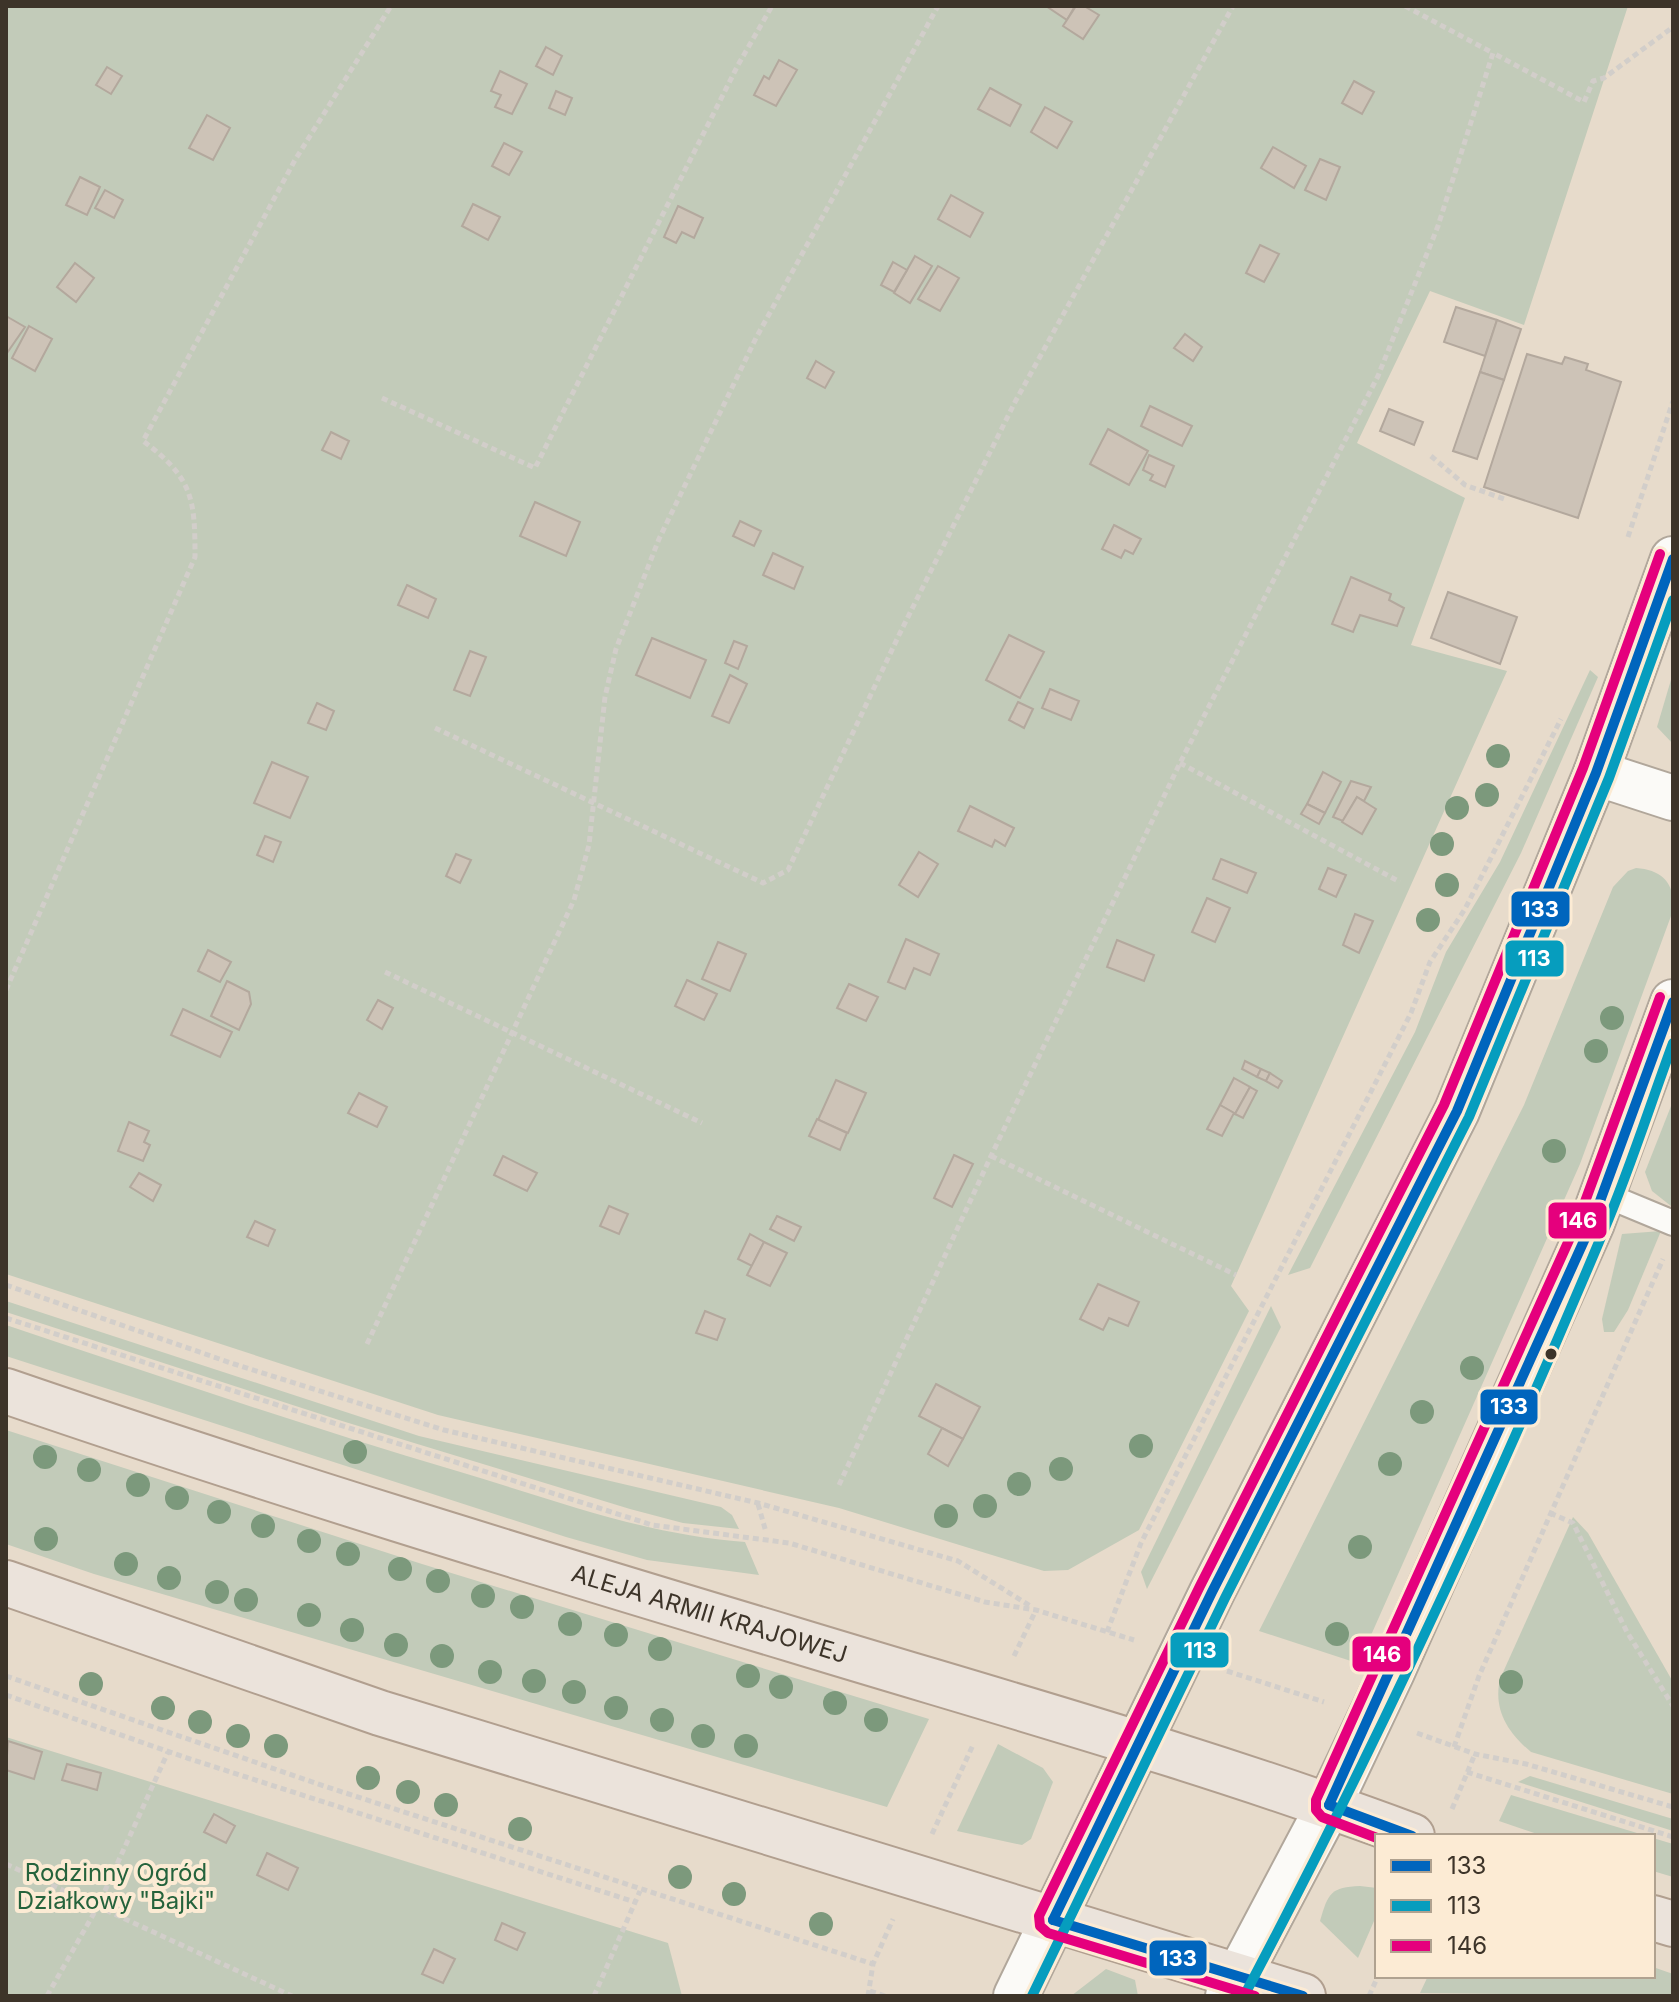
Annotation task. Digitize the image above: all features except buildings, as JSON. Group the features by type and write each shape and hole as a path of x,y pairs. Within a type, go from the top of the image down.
{"main road":[{"name":"ALEJA ARMII KRAJOWEJ","path":"6,1391 1329,1805 1407,1834"},
{"path":"6,1583 380,1713 1053,1920 1233,1986 1303,1996"}],"street":[{"path":"1016,1996 1140,1746 1212,1592 1453,1121 1596,773 1673,559"},
{"path":"1596,773 1673,798"},
{"path":"1233,1986 1329,1805 1399,1658 1603,1194 1673,1002"}],"lane":[{"path":"1603,1194 1673,1223"}],"path":[{"path":"6,990 195,557 195,506 168,460 143,441 295,160 391,6"},
{"path":"382,398 535,468 738,65 772,6"},
{"path":"367,1344 574,900 589,845 605,697 616,649 659,539 756,338 938,6"},
{"path":"435,728 763,883 788,870 1008,415 1233,6"},
{"path":"1405,6 1584,102 1593,81 1604,78 1673,27"},
{"path":"839,1485 991,1156 1180,763 1378,376 1438,226 1493,53"},
{"path":"1625,545 1673,401"},
{"path":"1431,456 1465,485 1507,500"},
{"path":"1107,1632 1141,1543 1411,1013 1430,962 1465,909 1564,712"},
{"path":"1180,763 1400,882"},
{"path":"385,972 702,1123"},
{"path":"991,1156 1236,1275"},
{"path":"1454,1747 1479,1676 1667,1250"},
{"path":"6,1285 234,1364 444,1430 758,1503 958,1561 1036,1610"},
{"path":"6,1318 652,1525 766,1536 985,1602 1036,1610 1119,1635"},
{"path":"758,1503 766,1536"},
{"path":"1550,1513 1573,1523 1627,1632 1673,1706"},
{"path":"1014,1657 1036,1610"},
{"path":"6,1676 324,1786 597,1873 640,1891 873,1964"},
{"path":"1242,1676 1338,1707"},
{"path":"6,1695 168,1752 635,1902"},
{"path":"1424,1735 1475,1754 1526,1764 1673,1807"},
{"path":"935,1828 976,1739"},
{"path":"47,1996 98,1906 168,1752"},
{"path":"1454,1804 1475,1754"},
{"path":"1467,1772 1673,1837"},
{"path":"6,1864 292,1996"},
{"path":"594,1996 640,1891"},
{"path":"885,1996 869,1994 873,1964 888,1931"}],"green space":[{"path":"6,6 1628,6 1524,325 1430,291 1357,443 1465,498 1411,645 1507,671 1231,1286 1249,1311 1139,1530 1068,1570 1044,1571 839,1508 438,1415 6,1274"},
{"path":"1590,670 1598,677 1521,853 1310,1268 1288,1275 1415,1032 1446,952 1500,862"},
{"path":"1673,673 1673,744 1657,727"},
{"path":"1636,868 1655,872 1667,882 1673,897 1671,916 1580,1164 1368,1642 1357,1663 1259,1631 1524,1105 1613,887 1628,871"},
{"path":"1673,1101 1671,1206 1652,1191 1645,1172"},
{"path":"1661,1231 1628,1310 1614,1332 1604,1332 1602,1319 1622,1234"},
{"path":"6,1301 419,1436 721,1507 732,1515 739,1529 683,1523 630,1509 342,1421 6,1312"},
{"path":"1271,1306 1281,1327 1147,1589 1141,1572"},
{"path":"6,1325 287,1418 564,1504 671,1532 745,1542 759,1575 647,1560 566,1537 6,1356"},
{"path":"6,1430 422,1564 929,1719 887,1807 94,1574 6,1544"},
{"path":"1573,1517 1588,1533 1673,1682 1673,1794 1531,1752 1515,1737 1504,1720 1499,1701 1500,1679"},
{"name":"Rodzinny Ogród Działkowy \"Bajki\"","path":"6,1737 668,1943 682,1996 6,1996"},
{"path":"998,1744 1043,1768 1053,1782 1031,1839 1022,1845 957,1831"},
{"path":"1530,1776 1673,1819 1673,1831 1518,1782"},
{"path":"1511,1795 1640,1834 1537,1834 1499,1821"},
{"path":"1655,1839 1673,1844 1673,1877 1655,1872"},
{"path":"1343,1888 1375,1888 1375,1919 1358,1958 1320,1921 1332,1893"},
{"path":"1655,1968 1673,1974 1673,1996 1420,1993 1427,1978 1655,1978"},
{"path":"1106,1969 1135,1980 1138,1996 1071,1996"}],"transit line":[{"name":"146","path":"1255,1996 1048,1933 1040,1926 1039,1916 1200,1586 1444,1105 1583,768 1660,554"},
{"name":"133","path":"1053,1920 1212,1592 1457,1111 1596,773 1673,559"},
{"name":"113","path":"1032,1996 1225,1598 1469,1117 1609,778 1673,600"},
{"name":"146","path":"1375,1837 1322,1817 1316,1810 1316,1800 1579,1218 1660,997"},
{"name":"133","path":"1329,1805 1592,1223 1673,1002"},
{"name":"113","path":"1244,1996 1341,1808 1477,1521 1613,1207 1673,1043"},
{"name":"133","path":"1329,1805 1407,1834"},
{"name":"133","path":"1053,1920 1303,1996"}]}
